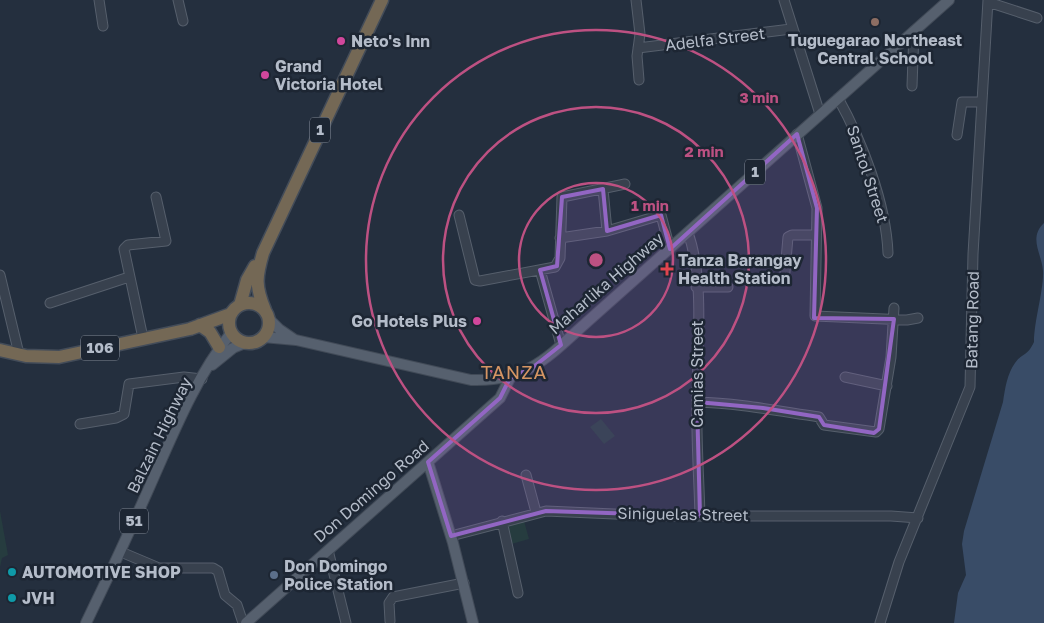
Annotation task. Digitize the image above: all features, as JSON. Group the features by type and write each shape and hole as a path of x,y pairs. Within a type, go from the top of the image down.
{"highway":[{"name":"1","path":"231,314 240,305 247,280 263,253 382,0"},
{"name":"1","path":"263,253 256,277 258,293 266,314"},
{"name":"1","path":"240,305 253,303 266,314"},
{"path":"231,314 230,331 237,339 245,342"},
{"name":"106","path":"0,350 19,354 59,357 200,325 231,314"},
{"path":"263,337 268,330 266,314"},
{"path":"200,325 210,332 219,347"},
{"name":"106","path":"200,325 230,331"},
{"name":"1","path":"245,342 254,342 263,337"}],"main road":[{"name":"Maharlika Highway","path":"263,337 296,340 471,380 490,381 510,378 532,368 561,345 670,249 949,0"},
{"name":"Maharlika Highway","path":"266,314 278,329 296,340"},
{"name":"51","path":"208,369 219,347 230,331"},
{"name":"51","path":"208,369 219,358 245,342"},
{"name":"Balzain Highway","path":"86,623 121,552 182,414 208,369"},
{"name":"Don Domingo Road","path":"244,623 500,398 510,378"},
{"path":"428,462 451,536 473,623"}],"street":[{"path":"99,0 103,26"},
{"path":"178,0 183,21"},
{"path":"636,0 640,34 638,48 639,80"},
{"path":"784,0 791,29 820,114"},
{"path":"988,1 1037,18"},
{"name":"Batang Road","path":"880,623 900,562 970,387 973,254 988,1"},
{"name":"Adelfa Street","path":"638,48 791,29"},
{"path":"912,86 914,32"},
{"name":"Santol Street","path":"838,98 859,143 882,210 888,254"},
{"path":"957,134 962,102 982,102"},
{"path":"797,134 817,208 814,314 818,318 918,318"},
{"path":"459,214 475,280 540,270 557,265 560,258 562,197 625,184"},
{"path":"603,189 607,231"},
{"path":"143,338 124,249 128,245 166,242 156,197"},
{"path":"560,238 607,231 661,215 670,249"},
{"name":"Camias Street","path":"688,233 694,252 696,287 700,516"},
{"path":"785,272 788,237 792,234 815,235"},
{"path":"540,270 561,345"},
{"path":"0,275 19,354"},
{"path":"50,303 129,277"},
{"path":"696,287 728,287"},
{"path":"697,402 728,403 819,417 824,425 874,433 879,429 887,386 894,308"},
{"path":"845,377 887,386"},
{"path":"80,424 116,418 124,414 129,384 184,378 202,379"},
{"path":"526,475 536,512"},
{"name":"Siniguelas Street","path":"451,536 536,512 546,511 660,516 883,516 918,518"},
{"path":"502,521 518,593"},
{"path":"328,550 346,623"},
{"path":"121,552 159,568 213,568 218,571 225,595 237,605 244,623"},
{"path":"390,621 389,603 393,597 464,583"}],"highlighted area":[{"path":"797,134 817,208 814,318 894,319 879,429 874,433 824,425 819,417 763,408 697,402 700,516 546,511 451,536 428,462 500,398 510,378 532,368 561,345 540,270 557,266 562,197 603,189 607,231 661,215 670,249"}],"green space":[{"path":"601,419 615,436 604,444 590,427"},
{"path":"0,511 8,555 2,558 0,567"},
{"path":"524,521 529,539 508,545 503,527"}],"water":[{"path":"1044,223 1044,623 954,623 958,593 966,575 962,544 964,531 1003,402 1008,377 1012,367 1027,353 1034,342 1043,278 1036,240 1039,229"}],"place":[{"name":"Tuguegarao Northeast Central School","path":"875,22"},
{"name":"Neto's Inn","path":"341,41"},
{"name":"Grand Victoria Hotel","path":"265,75"},
{"name":"Tanza Barangay Health Station","path":"667,269"},
{"name":"Go Hotels Plus","path":"477,321"},
{"name":"AUTOMOTIVE SHOP","path":"12,572"},
{"name":"Don Domingo Police Station","path":"274,575"},
{"name":"JVH","path":"12,598"}],"district":[{"name":"TANZA","path":"514,372"}]}
